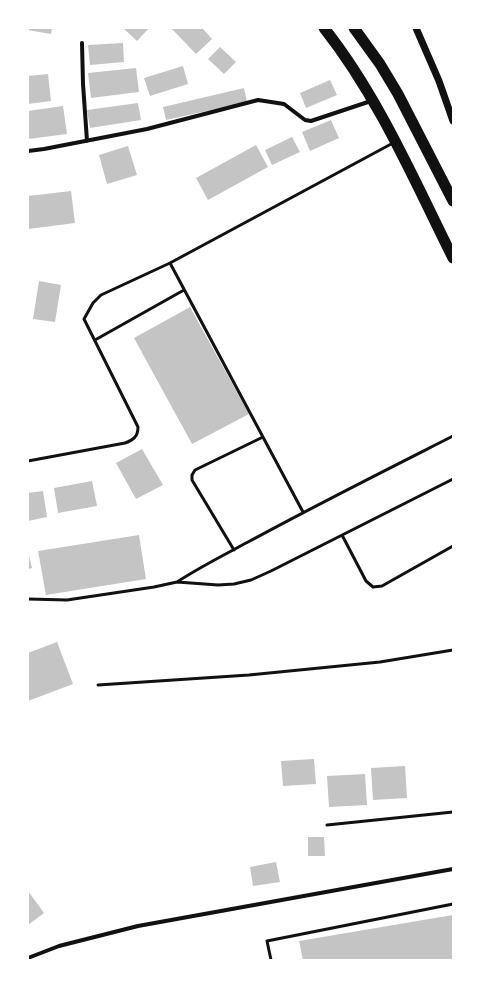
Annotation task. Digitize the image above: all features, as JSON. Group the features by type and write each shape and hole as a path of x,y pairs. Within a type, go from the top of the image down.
{"highway":[{"path":"324,28 373,100 453,258"},
{"path":"354,28 380,64 398,94 453,201"}],"street":[{"path":"416,28 439,81 453,120"},
{"path":"82,43 87,140"},
{"path":"28,151 147,129 258,100 284,104 305,120 311,121 373,100"},
{"path":"28,958 59,946 138,926 453,869"}],"lane":[{"path":"28,461 125,444 136,437 138,427 84,319 93,303 101,295 170,263 394,142"},
{"path":"170,263 303,512"},
{"path":"95,340 184,290"},
{"path":"177,582 197,569 303,512 453,436"},
{"path":"234,550 192,480 192,475 195,470 263,437"},
{"path":"28,599 67,600 177,582 218,585 234,584 251,580 453,479"},
{"path":"342,535 366,580 373,587 382,586 453,546"},
{"path":"98,685 256,674 380,662 453,650"},
{"path":"327,825 453,812"},
{"path":"271,960 267,941 453,904"}],"building":[{"path":"28,28 52,28 51,34 28,30"},
{"path":"123,28 149,28 137,41"},
{"path":"171,28 202,28 212,39 196,54"},
{"path":"123,43 124,62 90,65 88,45"},
{"path":"220,47 236,62 224,74 208,59"},
{"path":"183,66 188,84 150,96 144,78"},
{"path":"136,68 139,92 91,98 88,73"},
{"path":"48,74 51,101 28,104 28,76"},
{"path":"330,80 337,95 306,108 300,93"},
{"path":"244,88 247,102 166,120 163,107"},
{"path":"138,103 141,120 90,128 87,110"},
{"path":"63,106 67,134 28,139 28,111"},
{"path":"331,120 339,138 310,151 302,132"},
{"path":"292,137 300,152 272,165 265,150"},
{"path":"256,145 268,167 208,200 196,178"},
{"path":"128,146 137,175 107,184 99,155"},
{"path":"71,191 75,223 28,229 28,196"},
{"path":"39,281 61,285 55,322 33,319"},
{"path":"190,307 249,414 192,444 134,338"},
{"path":"142,449 163,485 136,499 116,463"},
{"path":"92,481 97,506 58,513 54,488"},
{"path":"43,491 47,517 28,521 28,493"},
{"path":"139,535 146,579 46,595 38,551"},
{"path":"28,552 32,568 28,569"},
{"path":"57,642 73,684 28,701 28,653"},
{"path":"314,759 316,784 283,786 281,761"},
{"path":"405,766 407,798 373,800 371,768"},
{"path":"365,774 367,805 329,807 327,776"},
{"path":"308,837 324,837 325,856 308,856"},
{"path":"276,862 280,882 253,886 250,867"},
{"path":"28,891 44,913 28,925"},
{"path":"453,915 453,960 303,960 299,941"}]}
